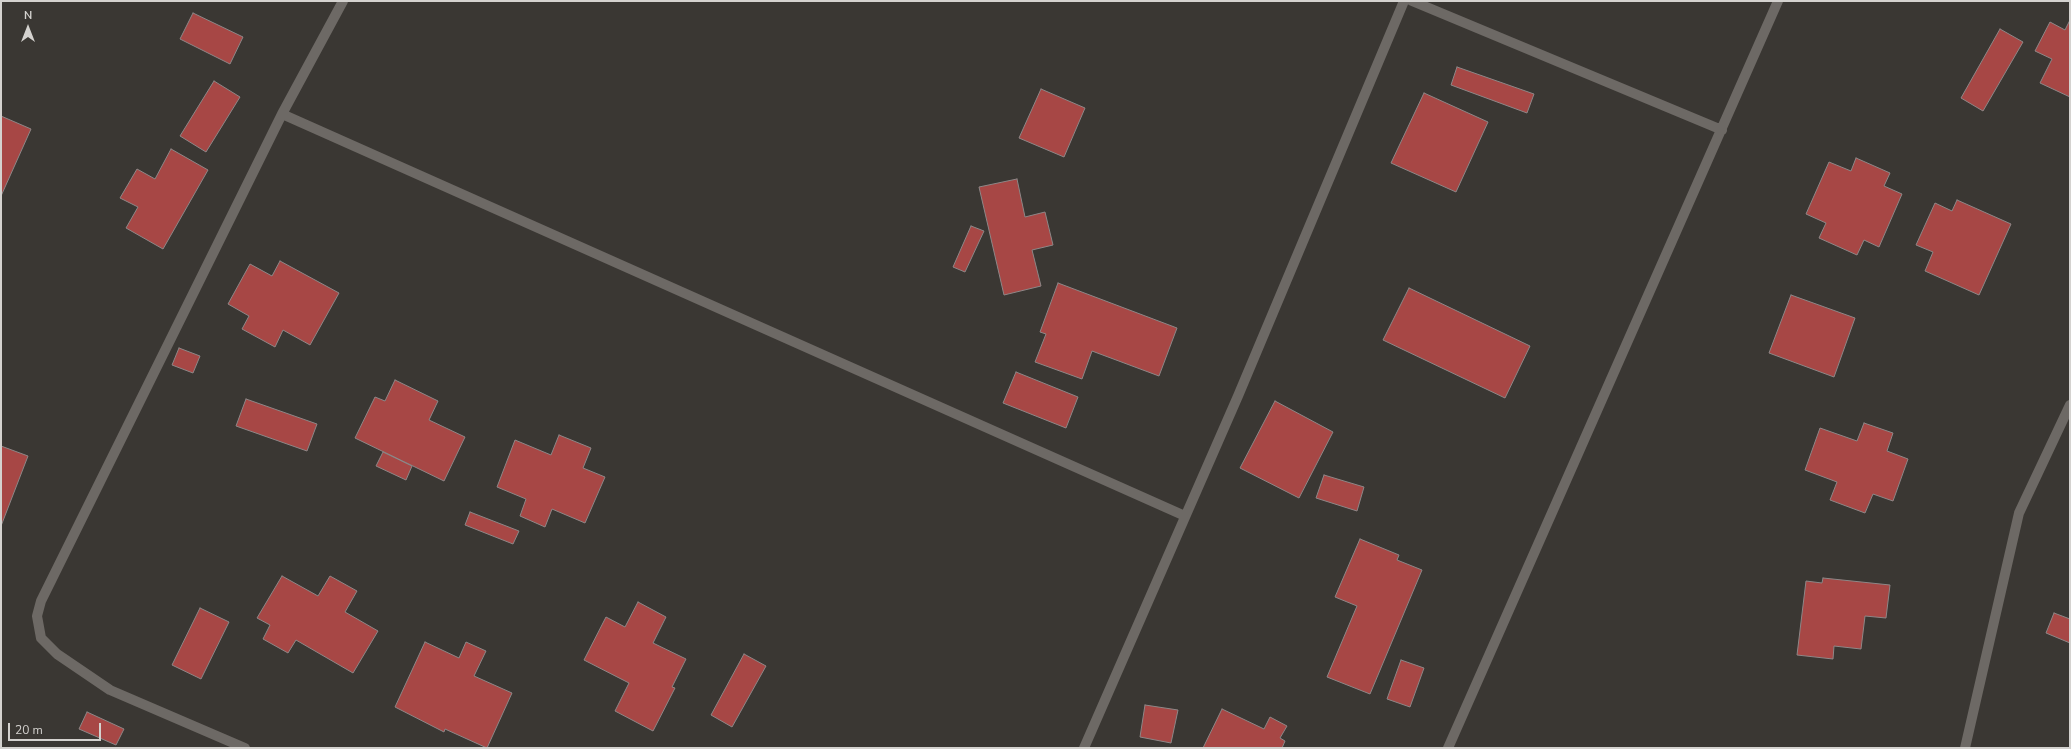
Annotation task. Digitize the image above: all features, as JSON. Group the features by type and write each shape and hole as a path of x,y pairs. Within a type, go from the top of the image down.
{"street":[{"path":"245,748 110,690 57,654 46,644 41,638 37,616 41,601 282,114 343,1"},
{"path":"1084,748 1185,516 1404,1"},
{"path":"1412,1 1722,130"},
{"path":"1448,748 1778,1"},
{"path":"282,114 1185,516"},
{"path":"1964,748 2019,513 2070,405"}],"building":[{"path":"193,13 243,37 230,64 180,39"},
{"path":"2070,20 2070,97 2040,83 2052,59 2035,51 2050,22 2065,30"},
{"path":"2000,29 2023,42 1983,111 1961,98"},
{"path":"1457,67 1534,94 1527,113 1451,85"},
{"path":"214,81 240,97 206,152 180,136"},
{"path":"1041,89 1085,108 1064,157 1019,138"},
{"path":"1424,93 1488,122 1456,192 1391,163"},
{"path":"1,116 31,129 1,196"},
{"path":"171,149 208,170 163,249 126,228 138,207 120,198 137,169 155,179"},
{"path":"1856,158 1890,173 1884,186 1902,194 1879,247 1864,240 1857,255 1819,238 1826,223 1806,214 1829,162 1851,171"},
{"path":"1017,179 1025,217 1045,212 1053,245 1032,250 1041,286 1004,295 979,187"},
{"path":"1957,200 2011,224 1979,295 1925,271 1933,252 1916,245 1935,203 1952,211"},
{"path":"971,226 984,231 965,272 953,267"},
{"path":"280,261 339,293 310,345 283,330 275,347 242,329 249,316 228,304 250,264 272,276"},
{"path":"1058,283 1177,328 1159,376 1092,351 1082,379 1035,362 1046,334 1040,332"},
{"path":"1409,288 1530,346 1505,398 1383,340"},
{"path":"1791,295 1855,318 1834,377 1769,353"},
{"path":"179,348 200,356 193,373 172,365"},
{"path":"1016,372 1078,397 1066,428 1003,403"},
{"path":"395,380 438,401 429,420 465,437 444,481 355,438 375,397 385,401"},
{"path":"246,399 317,424 307,451 236,426"},
{"path":"1275,401 1333,432 1299,498 1240,468"},
{"path":"1864,423 1893,433 1887,451 1908,459 1893,501 1873,494 1865,513 1830,500 1837,482 1805,470 1820,428 1857,441"},
{"path":"559,435 591,448 583,468 605,477 585,523 552,509 545,527 520,516 526,499 497,487 515,440 551,455"},
{"path":"1,446 28,456 1,526"},
{"path":"383,452 412,466 406,480 376,466"},
{"path":"1324,475 1364,487 1357,511 1316,498"},
{"path":"470,512 519,531 513,544 465,525"},
{"path":"1360,539 1399,555 1397,560 1422,570 1370,694 1327,677 1357,606 1335,597"},
{"path":"282,576 318,596 330,576 357,591 345,612 378,631 353,673 296,640 288,653 263,639 270,625 257,618"},
{"path":"1823,578 1890,585 1886,618 1865,616 1861,649 1834,646 1833,659 1797,655 1806,581 1822,583"},
{"path":"638,602 666,617 653,643 686,659 672,687 675,688 653,731 615,711 629,683 584,660 606,617 625,627"},
{"path":"200,608 229,622 201,679 172,665"},
{"path":"2054,613 2070,619 2070,643 2046,633"},
{"path":"425,642 459,658 466,642 486,651 474,676 512,693 487,748 445,729 444,732 395,707"},
{"path":"744,654 766,666 732,727 711,715"},
{"path":"1401,660 1424,668 1410,707 1387,699"},
{"path":"1145,705 1178,710 1171,743 1140,737"},
{"path":"1222,709 1264,729 1270,717 1287,726 1280,738 1285,741 1282,748 1203,748"},
{"path":"87,712 124,729 116,745 79,729"}]}
